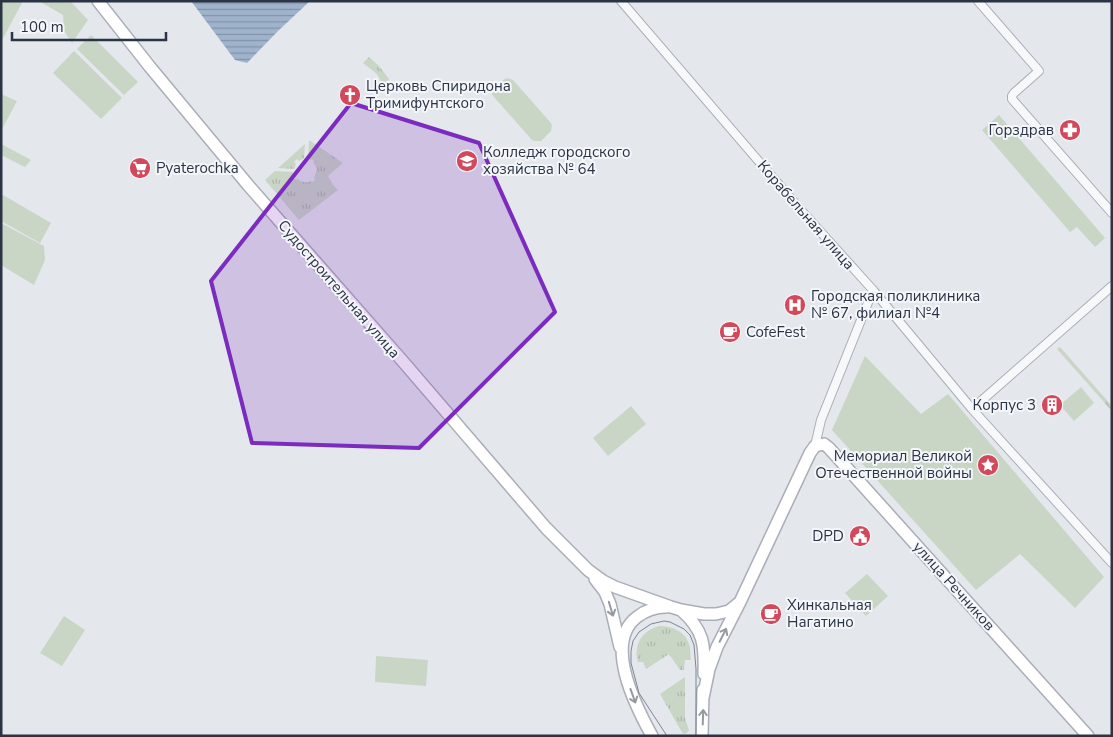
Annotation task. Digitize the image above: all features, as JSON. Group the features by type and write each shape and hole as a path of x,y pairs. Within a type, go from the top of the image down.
{"street":[{"name":"Судостроительная улица","path":"98,1 248,185 400,357 546,528 588,570"},
{"name":"Корабельная улица","path":"621,1 799,208 873,290 972,409 1112,563"},
{"path":"978,1 1040,71 1014,93 1012,99 1112,213"},
{"path":"972,409 1112,286"},
{"path":"703,698 709,669 717,647 815,446 821,420 873,290"},
{"name":"улица Речников","path":"815,446 824,444 829,448 1088,736"},
{"path":"588,570 615,587 676,609 691,618 700,631 703,641 704,669 702,736"},
{"path":"588,570 605,592 610,604 628,680 638,708 652,736"},
{"path":"621,654 626,629 634,619 645,611 656,607 716,614 728,611 740,602"}],"highlighted area":[{"path":"351,103 479,143 555,312 419,448 252,443 211,281"}],"green space":[{"path":"1,1 23,1 1,42"},
{"path":"39,1 70,1 88,20 72,43 64,31 63,15"},
{"path":"91,35 138,82 124,95 77,49"},
{"path":"74,51 122,98 101,119 53,73"},
{"path":"369,57 389,79 383,85 377,74 363,63"},
{"path":"507,78 513,80 551,123 551,131 541,141 532,140 492,94 496,87"},
{"path":"1,94 17,101 1,131"},
{"path":"999,115 1105,238 1095,247 1077,227 1070,232 982,130"},
{"path":"309,140 343,163 328,176 338,190 299,220 265,180 275,171 293,172 293,177 296,180 313,182 317,169 314,161 308,159"},
{"path":"1,144 31,160 25,167 1,155"},
{"path":"305,144 304,158 299,161 297,159 294,162 296,164 294,169 278,168"},
{"path":"3,195 51,223 40,243 1,221 1,199"},
{"path":"1,223 44,246 45,260 34,285 1,265"},
{"path":"1060,347 1112,406 1112,411 1057,349"},
{"path":"865,356 921,414 948,394 1104,577 1075,608 1020,554 976,590 832,430"},
{"path":"1081,387 1094,403 1074,421 1060,405"},
{"path":"631,406 646,424 608,456 593,438"},
{"path":"867,574 888,596 866,616 845,593"},
{"path":"64,616 85,630 62,666 40,653"},
{"path":"659,626 677,630 687,639 691,660 685,660 684,670 680,670 669,654 646,669 643,662 638,662 637,649 640,639 648,631"},
{"path":"376,656 428,660 426,686 375,682"},
{"path":"685,677 685,718 689,730 683,734 660,694"}],"water":[{"path":"191,1 310,1 247,63 235,60"}],"tram line":[{"path":"667,736 639,693 631,663 633,641 639,632 651,624 664,621 684,629 690,635 694,645 696,736"}],"place":[{"name":"Церковь Спиридона Тримифунтского","path":"350,95"},
{"name":"Горздрав","path":"1070,130"},
{"name":"Колледж городского хозяйства № 64","path":"467,161"},
{"name":"Pyaterochka","path":"140,168"},
{"name":"Городская поликлиника № 67, филиал №4","path":"795,305"},
{"name":"CofeFest","path":"730,332"},
{"name":"Корпус 3","path":"1052,405"},
{"name":"Мемориал Великой Отечественной войны","path":"988,465"},
{"name":"DPD","path":"860,536"},
{"name":"Хинкальная Нагатино","path":"771,614"}]}
